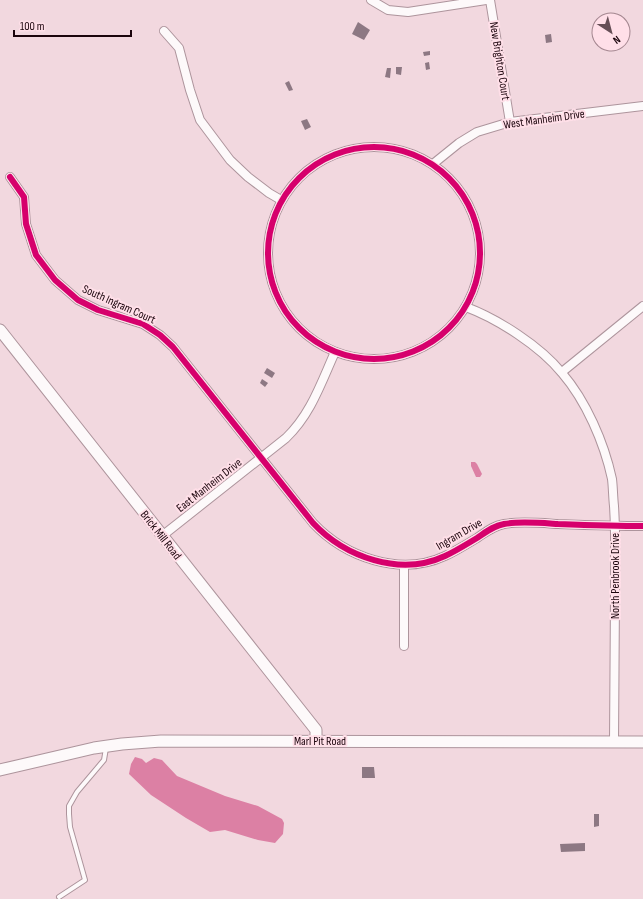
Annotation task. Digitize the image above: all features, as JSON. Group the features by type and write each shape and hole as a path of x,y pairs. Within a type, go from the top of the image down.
{"street":[{"path":"372,0 388,10 408,12 486,0"},
{"name":"New Brighton Court","path":"490,0 510,122"},
{"path":"164,31 179,48 200,120 230,160 248,177 269,193 282,200"},
{"name":"West Manheim Drive","path":"433,164 459,143 477,132 510,122 643,106"},
{"path":"359,148 391,148 416,155 433,164 449,177 462,192 472,210 478,229 480,249 479,269 474,288 466,307 453,324 437,338 418,349 398,356 377,359 356,358 335,352 318,344 299,329 291,320 281,305 273,288 269,271 269,234 274,217 282,200 293,184 306,171 322,160 340,152 359,148"},
{"name":"South Ingram Court","path":"10,177 24,197 26,224 36,255 55,280 78,300 98,310 143,324 160,335 173,348 261,458"},
{"path":"562,372 643,306"},
{"name":"North Penbrook Drive","path":"466,307 482,313 522,337 562,372 584,405 604,447 612,480 615,526 614,742"},
{"name":"Brick Mill Road","path":"0,330 316,730 316,741"},
{"name":"East Manheim Drive","path":"162,536 286,438 297,427 312,404 335,352"},
{"name":"Ingram Drive","path":"261,458 313,523 329,538 344,548 363,557 389,563 404,564 429,562 445,556 492,527 505,524 542,523 643,526"},
{"path":"404,564 404,646"},
{"name":"Marl Pit Road","path":"0,770 62,754 107,746 183,740 643,742"}],"lane":[{"path":"59,897 85,880 70,827 69,806 77,792 104,760 107,746"}],"shaded area":[{"path":"471,462 475,462 477,464 482,474 480,477 476,477 471,466"},
{"path":"135,757 142,759 146,763 154,758 162,760 177,776 225,796 258,806 282,819 284,823 283,834 275,843 258,840 225,830 210,832 151,795 129,774 131,764"}],"building":[{"path":"358,22 370,30 364,40 352,34"},
{"path":"551,34 552,42 546,43 545,35"},
{"path":"430,51 430,55 424,56 423,52"},
{"path":"429,62 430,69 426,70 425,63"},
{"path":"396,67 402,67 401,75 396,74"},
{"path":"387,68 391,68 390,78 385,77"},
{"path":"289,81 293,90 289,91 285,83"},
{"path":"307,119 311,127 305,130 301,121"},
{"path":"267,368 275,373 272,378 264,373"},
{"path":"262,379 268,383 265,387 260,383"},
{"path":"362,767 374,767 375,778 362,778"},
{"path":"594,814 599,814 599,826 594,827"},
{"path":"585,843 585,851 561,852 560,844"}],"cycle path":[{"path":"364,147 384,147 405,151 424,159 449,178 462,194 472,212 478,232 480,253 478,274 472,294 462,312 449,328 424,347 405,355 384,359 364,359 343,355 324,347 307,335 292,320 280,303 272,284 268,263 268,243 272,222 280,203 292,186 307,171 324,159 343,151 364,147"},
{"path":"10,177 24,197 26,224 36,255 55,280 78,300 98,310 143,324 160,335 173,347 313,523 326,535 357,554 392,564 428,562 445,556 493,528 504,524 531,522 643,526"}]}
